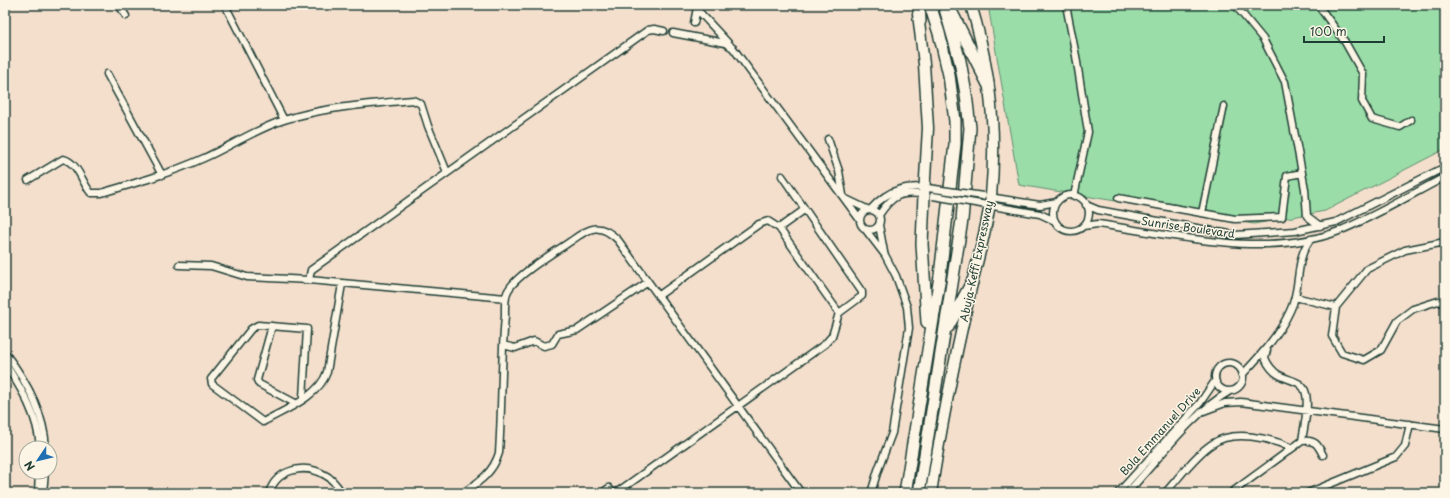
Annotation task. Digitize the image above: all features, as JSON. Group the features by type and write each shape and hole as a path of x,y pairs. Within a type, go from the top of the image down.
{"highway":[{"path":"915,5 920,21"},
{"path":"919,5 928,128 929,192 922,244 928,340"},
{"path":"905,493 928,340 940,276 955,144 955,121 949,75 939,33 930,5"},
{"name":"Abuja-Keffi Expressway","path":"919,493 962,220 970,128 960,61 944,5"},
{"path":"948,5 988,84"},
{"name":"Abuja-Keffi Expressway","path":"931,493 954,362 983,241 994,131 982,46 971,5"},
{"path":"944,335 972,282"}],"street":[{"path":"119,5 126,16"},
{"path":"225,5 284,120"},
{"path":"1066,5 1088,132 1074,196"},
{"path":"1235,5 1263,39 1285,82 1302,173 1308,216 1320,226"},
{"path":"1318,5 1345,42 1363,74 1362,101 1372,119 1400,127 1411,120"},
{"path":"694,23 696,7"},
{"path":"696,7 733,48 844,197 885,256 896,276 905,299 909,328 892,433 871,493"},
{"path":"309,280 311,270 648,30 654,29 664,31"},
{"path":"673,33 725,43 733,48"},
{"path":"107,74 162,175"},
{"path":"28,180 63,159 68,160 74,165 91,193 101,193 162,175 204,158 226,146 284,120 342,107 417,100 421,104 428,126 447,172"},
{"path":"1202,213 1224,106"},
{"path":"828,139 839,171 844,197"},
{"name":"Sunrise Boulevard","path":"1086,205 1098,210 1235,235 1295,231 1320,226 1342,219 1445,167"},
{"path":"1118,198 1235,219 1282,217 1287,176 1302,173"},
{"path":"602,493 609,488 615,493 825,344 832,336 839,313 859,300 862,296 862,292 782,176"},
{"name":"Sunrise Boulevard","path":"1084,226 1098,224 1235,244 1311,239 1339,231 1445,177"},
{"path":"860,220 863,212 870,210 876,204 899,189 911,186 929,192 986,201 1040,214 1055,221 1063,229 1068,231 1079,229 1084,226 1088,216 1086,205 1083,201 1074,196 1064,197 1057,202 1040,205 986,201"},
{"path":"885,256 879,225 879,215 886,204 901,194 929,192"},
{"path":"844,197 879,215"},
{"path":"1055,221 1053,211 1057,202"},
{"path":"779,228 804,210"},
{"path":"658,296 764,221 770,222 779,228 839,313"},
{"path":"865,229 872,230 879,225"},
{"path":"463,493 485,477 493,468 499,453 503,345 506,298 509,288 531,269 574,239 594,228 609,230 618,240 801,493"},
{"path":"1242,375 1267,349 1290,311 1295,297 1302,252 1311,239"},
{"path":"1445,242 1405,250 1367,269 1336,308 1332,336 1342,353 1364,360 1381,350 1397,321 1412,309 1438,301 1445,304"},
{"path":"179,265 211,266 247,277 309,280 506,298"},
{"path":"503,345 515,348 534,341 544,346 552,344 558,334 577,330 648,282"},
{"path":"303,398 306,328 258,325 252,329 211,378 212,384 263,422 303,398 324,381 342,284"},
{"path":"1295,297 1336,308"},
{"path":"272,326 257,380 259,384 295,403"},
{"path":"1267,349 1265,358 1273,371 1279,376 1296,381 1304,388 1307,398 1302,441"},
{"path":"5,353 28,388 45,430 46,440"},
{"path":"5,363 23,391 34,415 39,431 40,440"},
{"path":"1225,363 1235,364 1239,367 1242,375 1241,384 1234,390 1230,391 1221,389 1214,377 1217,368 1225,363"},
{"name":"Bola Emmanuel Drive","path":"1118,493 1200,403 1215,381"},
{"name":"Bola Emmanuel Drive","path":"1127,493 1200,412 1214,400 1230,391"},
{"path":"1200,412 1225,403 1237,402 1445,429"},
{"path":"1308,493 1396,457 1405,446 1410,424"},
{"path":"1165,493 1205,449 1220,439 1246,437 1274,441 1292,448"},
{"path":"1231,493 1302,441 1313,441 1317,444 1323,455"},
{"path":"269,493 273,483 283,474 304,468 327,475 342,493"},
{"path":"38,493 39,480"},
{"path":"43,493 44,480"}],"green space":[{"path":"988,5 1445,5 1445,149 1325,211 1254,224 1019,185"}]}
